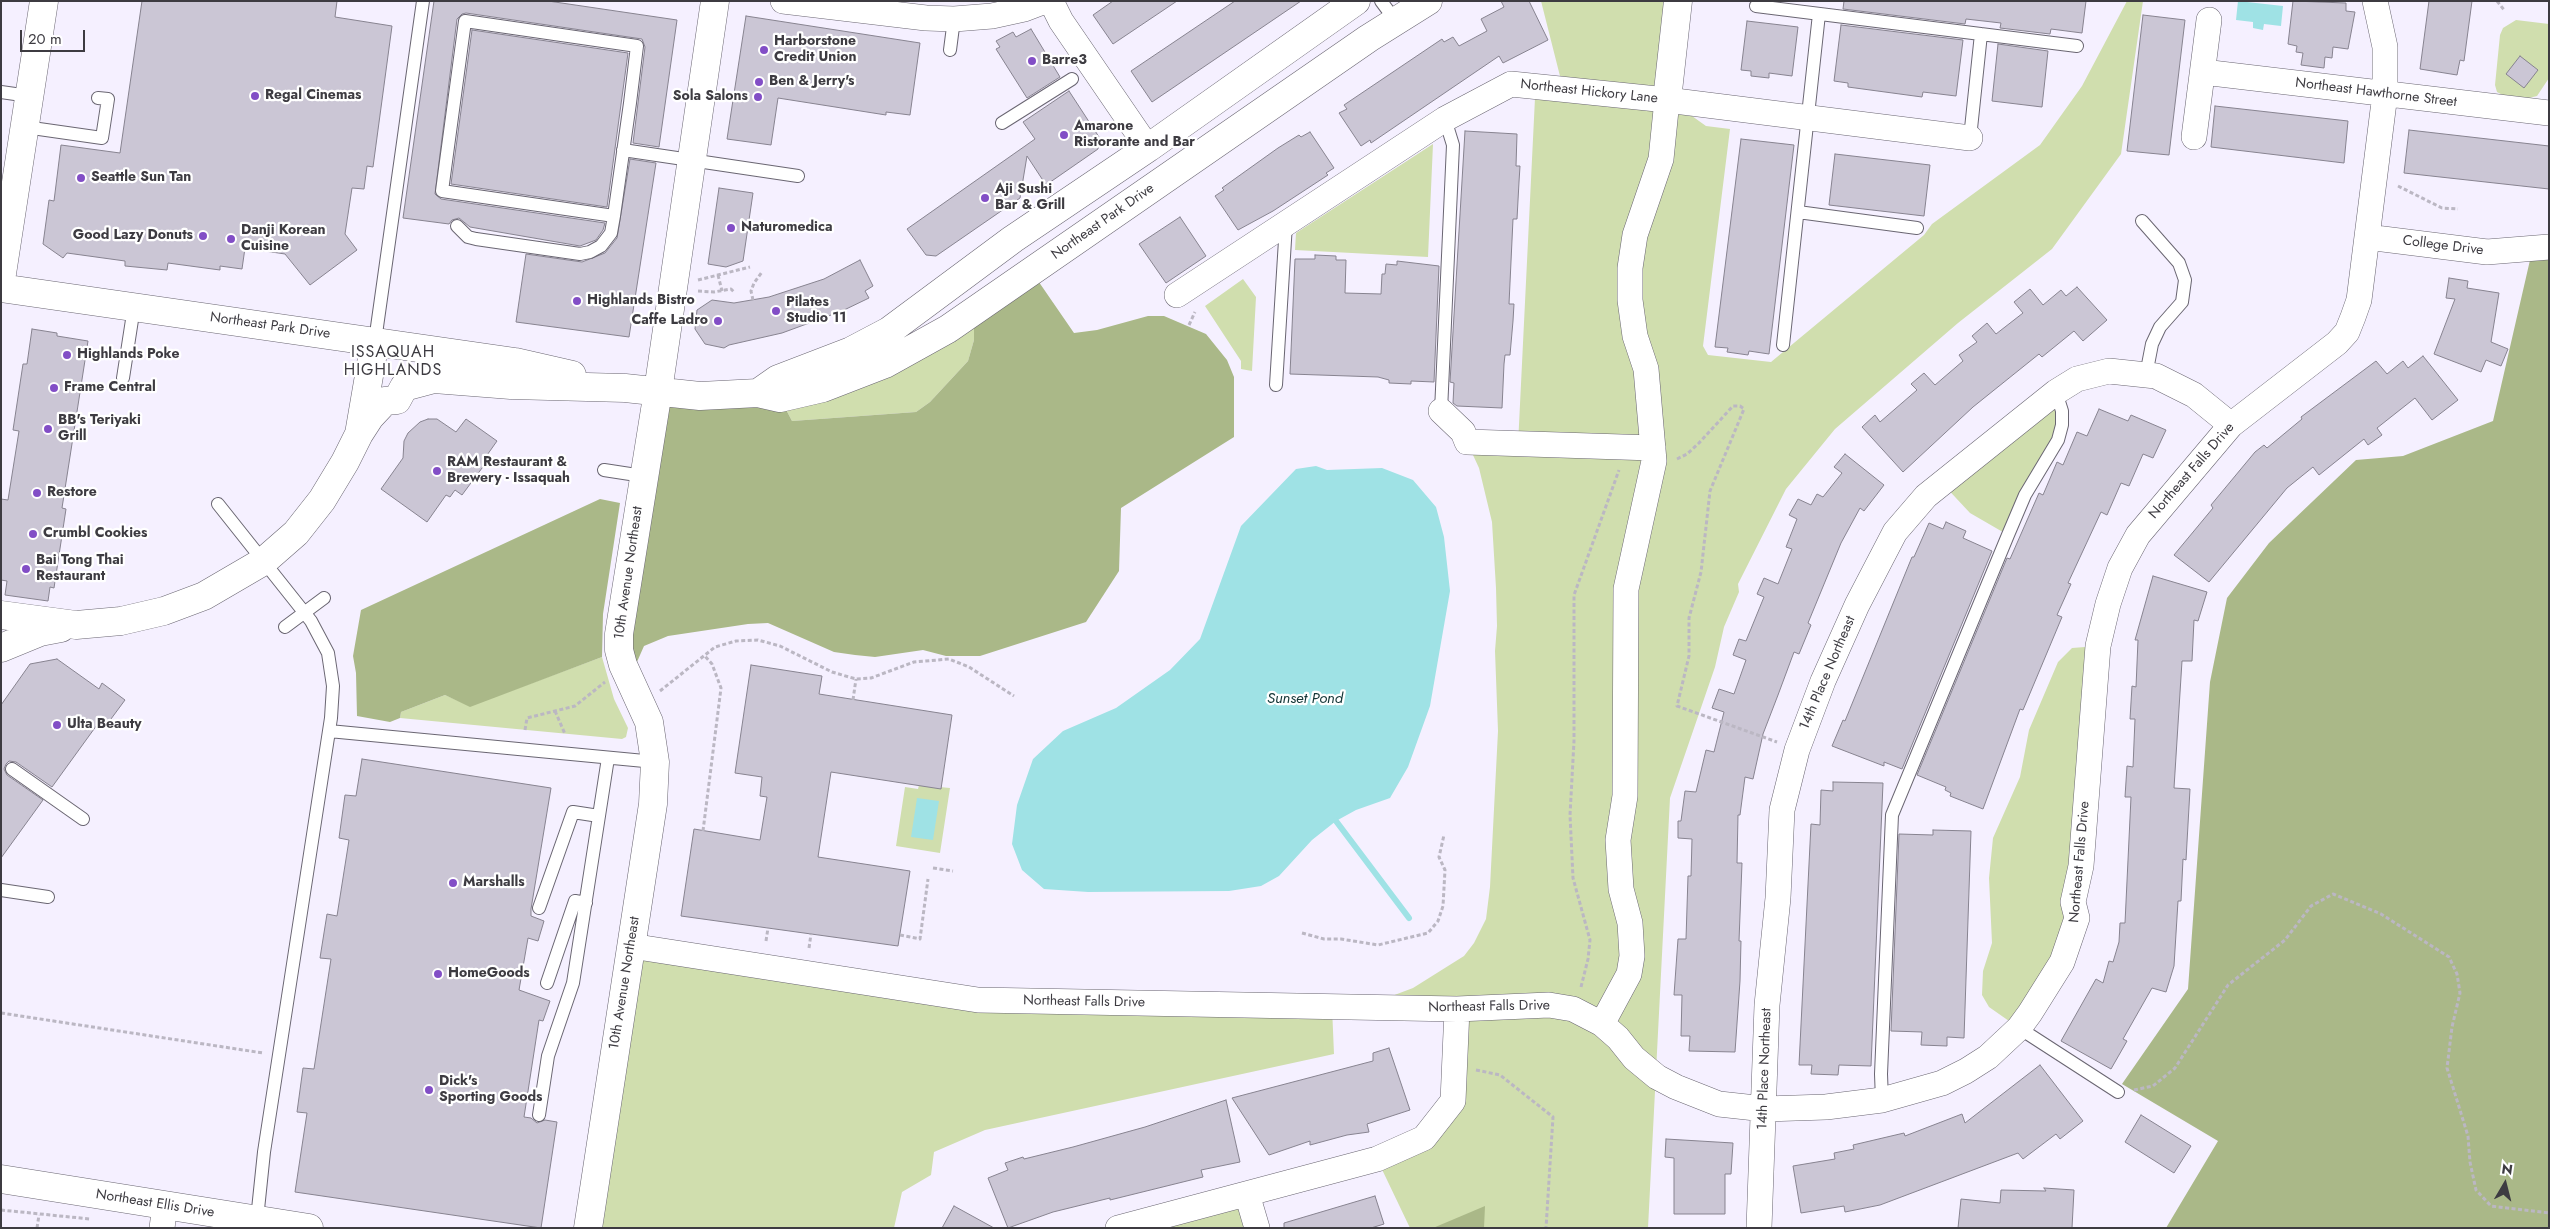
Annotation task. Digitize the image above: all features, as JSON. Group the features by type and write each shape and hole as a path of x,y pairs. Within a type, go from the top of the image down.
{"street":[{"path":"1,280 44,1"},
{"name":"10th Avenue Northeast","path":"588,1228 653,804 656,762 649,722 623,665 619,650 619,634 658,391 715,1"},
{"path":"783,1 926,18 954,19 992,16 1024,9 1045,1"},
{"path":"1051,1 1061,21 1148,148"},
{"path":"758,393 778,379 851,351 889,331 1013,239 1148,148 1356,1"},
{"name":"Northeast Park Drive","path":"359,434 370,417 385,401 397,400 404,387 427,381 458,380 511,385 625,388 700,396 758,393 780,398 823,388 885,364 948,329 1388,11 1428,1"},
{"path":"1602,1024 1629,974 1632,956 1630,923 1621,889 1618,840 1625,796 1626,589 1653,455 1646,369 1634,336 1630,300 1630,268 1636,235 1661,159 1678,1"},
{"name":"Northeast Falls Drive","path":"631,946 978,1000 1456,1009 1549,1005 1573,1009 1602,1024 1618,1038 1634,1058 1663,1081 1699,1098 1719,1104 1764,1109 1826,1107 1882,1100 1942,1083 1966,1071 1988,1057 2018,1028 2062,962 2077,918 2073,902 2081,866 2098,646 2108,604 2120,568 2138,535 2231,424 2337,343 2347,332 2359,300 2385,94 2385,47 2375,1"},
{"path":"2194,137 2209,20"},
{"name":"Northeast Hawthorne Street","path":"2203,72 2549,113"},
{"name":"Northeast Hickory Lane","path":"1187,301 1286,224 1444,119 1511,84 1667,100 1970,138"},
{"name":"College Drive","path":"2367,238 2487,252 2549,248"},
{"name":"Northeast Park Drive","path":"1,288 515,362 625,388"},
{"path":"335,336 350,348 371,375"},
{"path":"1,648 40,632 76,625 121,621 164,611 204,596 264,561 296,533 322,500 359,434 371,375 375,341"},
{"name":"14th Place Northeast","path":"1759,1228 1767,1004 1778,898 1782,810 1797,750 1823,681 1857,605 1895,532 1926,496 2056,392 2077,379 2109,371 2156,376 2194,395 2231,424"},
{"path":"1441,412 1463,432 1467,442 1653,455"},
{"path":"1,615 76,625"},
{"path":"1118,1228 1377,1159 1424,1138 1453,1102 1456,1009"},
{"name":"Northeast Ellis Drive","path":"1,1179 163,1216 257,1220 309,1228"},
{"path":"1247,1194 1257,1228"}],"lane":[{"path":"375,341 426,19 424,1"},
{"path":"1756,6 2077,46"},
{"path":"1783,345 1819,14"},
{"path":"950,50 954,19"},
{"path":"458,226 468,236 476,240 580,254 590,252 608,239 614,216 637,46 465,21 442,191 614,216"},
{"path":"1970,138 1981,34"},
{"path":"1002,123 1072,79"},
{"path":"1,92 29,96"},
{"path":"25,126 102,138 108,99 98,98"},
{"path":"1441,412 1453,144 1444,119"},
{"path":"623,150 798,176"},
{"path":"1798,212 1917,228"},
{"path":"2142,221 2179,263 2185,280 2182,302 2160,327 2152,344 2146,375"},
{"path":"1276,385 1286,224"},
{"path":"123,378 134,307"},
{"path":"1882,1100 1881,1074 1892,815 2025,495 2058,440 2062,425 2062,411 2056,392"},
{"path":"604,470 644,476"},
{"path":"218,504 306,614 328,653 332,669 333,703 264,1152 257,1220"},
{"path":"285,627 306,614 324,598"},
{"path":"329,731 656,762"},
{"path":"539,1115 548,1056 573,983 608,758"},
{"path":"12,769 82,819"},
{"path":"539,908 573,812 599,816"},
{"path":"1,890 48,898"},
{"path":"547,983 575,901 586,902"},
{"path":"2018,1028 2118,1092"}],"path":[{"path":"2497,1 2505,10"},
{"path":"2398,186 2442,208 2458,209"},
{"path":"696,280 750,268"},
{"path":"754,300 751,290 762,272"},
{"path":"718,274 722,291"},
{"path":"694,291 722,291 731,289 736,293"},
{"path":"1187,301 1189,325"},
{"path":"1573,1009 1588,959 1590,940 1573,878 1570,815 1574,741 1574,595 1620,468 1653,455 1675,460 1687,454 1733,406 1740,406 1744,409 1710,491 1701,572 1689,618 1689,656 1677,706 1782,744"},
{"path":"659,692 715,647 736,641 758,640 780,646 832,672 856,678 871,678 914,662 949,659 969,667 1014,696"},
{"path":"703,831 721,688 712,664 704,655"},
{"path":"853,700 856,678"},
{"path":"526,730 527,718 575,706 608,680"},
{"path":"555,711 565,734"},
{"path":"1302,933 1324,939 1341,939 1378,946 1428,933 1438,921 1443,906 1445,870 1440,857 1444,835"},
{"path":"933,868 953,871"},
{"path":"900,935 920,939 928,879"},
{"path":"2118,1092 2153,1086 2174,1068 2228,985 2285,940 2311,906 2333,894 2381,914 2430,943 2449,957 2457,974 2460,993 2452,1026 2447,1068 2468,1136 2470,1162 2476,1190 2491,1206 2549,1214"},
{"path":"766,941 768,928"},
{"path":"809,948 811,934"},
{"path":"1,1013 279,1056"},
{"path":"1455,1067 1500,1075 1553,1117 1546,1228"},
{"path":"37,1228 39,1215"}],"shaded area":[{"path":"1541,1 1678,1 1665,112 1692,116 1706,126 1730,129 1703,346 1708,355 1771,362 1924,235 1932,224 2040,145 2082,86 2127,1 2143,1 2121,154 2052,249 1958,323 1835,429 1786,489 1738,584 1739,592 1724,627 1715,667 1670,798 1648,1228 1410,1228 1377,1159 1453,1102 1457,1009 1360,1008 1413,988 1464,956 1474,943 1486,919 1490,887 1498,731 1495,651 1497,626 1496,588 1492,522 1479,468 1467,442 1518,445 1535,98 1563,88"},
{"path":"2516,20 2549,24 2549,78 2537,96 2525,99 2506,97 2497,92 2495,85 2500,35 2503,28"},
{"path":"1433,144 1428,257 1295,250 1296,233"},
{"path":"2533,247 2549,247 2549,1228 2166,1228 2218,1141 2122,1084 2188,989 2210,682 2227,598 2269,543 2356,460 2403,456 2493,421"},
{"path":"1032,272 1074,333 1097,330 1148,316 1164,316 1206,334 1227,360 1234,377 1234,437 1121,508 1119,571 1086,622 980,656 946,656 923,650 875,657 834,652 768,623 748,624 668,636 644,646 629,680 623,665 658,391 780,398 792,421 916,412 930,402 968,361 974,340 974,311"},
{"path":"1243,279 1256,297 1252,371 1241,369 1241,361 1205,306"},
{"path":"974,311 974,340 968,361 930,402 916,412 792,421 780,398"},
{"path":"2056,392 2062,425 2008,535 1970,513 1942,483"},
{"path":"600,499 620,503 603,614 602,657 470,707 445,695 401,712 400,718 390,722 357,716 356,673 353,656 361,610"},
{"path":"2098,646 2077,918 2019,1028 1989,1007 1982,995 1983,971 1992,943 1989,878 1993,838 2020,777 2029,730 2058,662 2072,648"},
{"path":"602,657 614,699 628,728 626,737 622,739 400,718 401,712 445,695 470,706"},
{"path":"919,785 950,788 940,853 896,846 905,787 918,789"},
{"path":"631,946 978,1000 1332,1007 1334,1054 985,1130 934,1152 931,1175 902,1192 894,1228 588,1228"},
{"path":"1247,1194 1257,1228 1118,1228"},
{"path":"1485,1206 1484,1228 1433,1228"}],"water":[{"path":"2238,1 2283,6 2281,26 2264,24 2263,30 2253,28 2253,22 2236,20"},
{"name":"Sunset Pond","path":"1316,466 1327,470 1382,468 1413,480 1436,507 1444,537 1450,591 1430,706 1408,767 1390,798 1356,810 1336,821 1312,840 1279,876 1261,886 1229,891 1088,892 1044,889 1022,870 1012,844 1017,805 1033,759 1063,731 1116,708 1170,670 1200,639 1241,526 1296,469"},
{"path":"917,798 939,801 933,840 911,837"}],"building":[{"name":"Regal Cinemas","path":"142,1 337,1 335,17 392,26 373,167 367,166 364,189 352,188 345,234 357,250 310,285 285,254 245,248 242,269 220,266 220,270 168,263 167,270 125,266 125,261 67,253 63,258 43,244 49,200 54,201 61,145 120,153"},
{"path":"434,1 548,1 677,20 659,147 633,143 645,47 642,39 466,13 457,19 435,194 441,199 605,223 603,230 596,240 580,246 470,227 459,218 452,220 449,224 403,218"},
{"path":"1113,1 1177,1 1113,44 1093,15"},
{"path":"1235,1 1301,1 1152,102 1131,71"},
{"path":"1501,1 1529,1 1548,40 1503,63 1499,56 1371,143 1370,140 1361,146 1339,113 1347,109 1344,105 1442,39 1444,42 1453,37 1459,46 1487,31 1481,19 1504,7"},
{"path":"1844,1 2086,1 2082,33 2051,29 2050,34 2000,28 2001,23 1966,19 1965,24 1843,9"},
{"path":"2293,1 2346,3 2346,11 2355,12 2348,49 2333,47 2332,58 2325,57 2324,68 2301,65 2303,53 2296,52 2297,46 2288,44"},
{"path":"2429,1 2472,1 2464,61 2460,60 2457,75 2420,69"},
{"path":"2143,15 2185,20 2169,155 2127,151"},
{"path":"746,16 920,43 910,115 886,112 886,115 778,98 771,145 727,139"},
{"path":"1747,21 1798,27 1792,76 1769,73 1769,78 1751,76 1751,71 1741,70"},
{"path":"1841,25 1963,40 1956,96 1923,92 1922,97 1848,87 1848,83 1834,81"},
{"path":"1031,29 1060,77 1027,98 996,49 1000,47 996,41 1013,32 1016,37"},
{"path":"472,30 628,53 607,207 451,184"},
{"path":"1998,44 2048,51 2042,107 1992,101"},
{"path":"2520,56 2538,70 2524,88 2506,74"},
{"path":"1069,91 1099,137 1098,149 1046,185 1027,156 1020,198 936,256 926,255 907,229 1035,139 1023,122"},
{"path":"2215,106 2348,121 2344,163 2211,147"},
{"path":"2409,130 2549,146 2549,189 2404,173"},
{"path":"1465,131 1517,134 1516,166 1520,166 1517,219 1513,219 1509,304 1514,304 1510,355 1505,355 1502,408 1457,406 1453,403 1454,383 1450,382"},
{"path":"1310,132 1334,168 1326,173 1328,175 1273,211 1238,230 1215,196 1224,190 1222,188 1278,148 1299,135 1301,137"},
{"path":"1741,139 1794,145 1769,354 1749,351 1748,355 1727,352 1728,348 1715,347"},
{"path":"1835,154 1930,165 1924,216 1829,205"},
{"path":"630,159 656,163 629,337 516,322 526,254 582,262 605,253 617,238"},
{"path":"719,188 753,193 743,261 726,267 708,264"},
{"path":"1180,217 1206,256 1166,283 1139,244"},
{"path":"1315,255 1336,256 1336,260 1346,260 1345,293 1381,294 1382,274 1385,274 1386,264 1397,265 1397,261 1439,266 1434,382 1411,381 1411,384 1389,383 1389,380 1378,377 1290,374 1295,259 1315,259"},
{"path":"860,260 873,286 865,291 869,298 842,311 782,333 729,345 724,348 705,344 695,329 697,310 712,300 734,303 769,297 824,279"},
{"path":"2449,278 2468,281 2467,288 2499,293 2491,342 2508,349 2501,366 2486,360 2481,372 2434,354 2455,299 2446,298"},
{"path":"2077,287 2107,320 2083,341 2074,331 2042,357 2039,354 1973,407 1903,472 1862,427 1875,415 1880,422 1917,390 1911,384 1924,373 1935,385 1963,361 1959,355 1977,342 1972,336 1987,323 1996,334 2023,313 2014,302 2030,289 2043,305 2061,290 2066,296"},
{"path":"32,329 57,333 57,336 88,341 62,508 66,509 54,588 50,587 48,601 5,595 7,581 1,580 1,499 8,500 19,431 13,430 23,364 27,364"},
{"path":"2423,356 2458,400 2432,420 2415,398 2377,428 2382,435 2368,445 2364,439 2319,475 2313,467 2287,488 2209,582 2174,555 2213,508 2211,505 2255,452 2264,445 2267,448 2302,419 2301,417 2376,361 2387,374 2403,361 2408,368"},
{"path":"2099,409 2128,421 2131,415 2166,430 2153,458 2143,454 2129,486 2121,483 2107,515 2101,512 2068,583 2071,584 2057,615 2062,617 2023,710 2020,709 1983,809 1950,796 1951,793 1945,790 1946,787 1917,775 2007,558 2010,559 2039,493 2043,495 2057,462 2063,465 2077,432 2087,436"},
{"name":"RAM Restaurant & Brewery - Issaquah","path":"428,419 437,419 456,432 466,419 497,441 485,458 488,460 462,495 455,490 450,497 446,495 427,522 381,489 403,458 404,441 408,433 420,422"},
{"path":"1845,454 1884,485 1864,511 1860,508 1841,543 1808,623 1811,625 1799,654 1794,652 1763,734 1753,779 1745,777 1740,815 1738,815 1737,863 1742,863 1739,941 1741,941 1740,981 1735,1052 1689,1051 1690,1036 1681,1036 1682,995 1674,995 1678,939 1686,939 1688,876 1691,876 1692,839 1678,838 1678,821 1681,821 1685,791 1696,792 1706,750 1714,752 1724,712 1712,708 1719,689 1734,694 1746,660 1733,655 1739,639 1746,641 1764,597 1757,594 1764,578 1778,584 1792,549 1786,547 1797,519 1789,515 1798,499 1811,505 1817,494 1823,497 1842,473 1834,467"},
{"path":"1946,522 1966,531 1963,538 1992,551 1902,769 1884,762 1884,766 1832,746 1843,720 1845,721 1912,557 1914,557 1929,523 1943,529"},
{"path":"2153,576 2207,592 2198,621 2194,620 2192,661 2182,661 2174,788 2190,789 2186,860 2183,859 2181,901 2178,901 2174,966 2166,992 2152,988 2123,1039 2127,1041 2111,1069 2061,1041 2096,979 2103,983 2109,961 2113,962 2119,942 2120,923 2125,923 2131,797 2125,797 2127,766 2133,767 2135,719 2130,719 2132,686 2136,687 2138,640 2135,640"},
{"path":"57,659 99,689 102,683 125,700 108,723 102,718 52,787 16,762 9,761 6,764 4,769 7,775 43,800 1,858 1,705 30,664"},
{"path":"751,665 822,676 819,694 952,715 941,789 831,772 818,857 910,871 898,946 681,916 694,829 760,840 767,797 760,796 762,777 735,773"},
{"path":"362,759 551,788 531,909 531,916 544,921 538,941 528,938 519,990 550,1001 543,1021 539,1020 524,1117 531,1118 537,1123 545,1120 557,1122 541,1228 295,1192 307,1113 297,1112 303,1068 314,1069 331,959 320,958 327,914 337,916 349,840 339,838 345,795 356,796"},
{"path":"1833,782 1883,783 1871,1066 1839,1065 1838,1075 1811,1074 1812,1065 1799,1065 1811,824 1820,825 1821,790 1833,791"},
{"path":"1933,830 1971,831 1964,1038 1947,1037 1947,1046 1921,1045 1922,1032 1891,1031 1899,834 1933,835"},
{"path":"1389,1048 1410,1110 1367,1124 1369,1132 1347,1135 1310,1145 1310,1141 1269,1155 1232,1098 1373,1061 1373,1053"},
{"path":"2040,1065 2083,1121 2060,1139 2056,1134 2023,1159 2018,1153 1880,1205 1845,1212 1844,1206 1801,1213 1793,1166 1835,1159 1834,1153 1854,1149 1853,1145 1904,1133 1905,1136 1962,1114 1965,1123"},
{"path":"1226,1100 1240,1162 1201,1170 1203,1177 1053,1212 1008,1228 988,1178 1008,1170 1005,1163 1145,1127"},
{"path":"2141,1115 2191,1146 2174,1173 2125,1142"},
{"path":"1666,1139 1733,1143 1731,1174 1725,1174 1725,1214 1674,1214 1674,1158 1665,1157"},
{"path":"2044,1188 2074,1190 2072,1228 1958,1228 1961,1199 2000,1203 2001,1190 2046,1191"},
{"path":"1375,1196 1384,1224 1371,1228 1284,1228 1284,1223"},
{"path":"954,1206 994,1228 942,1228"}],"waterway":[{"path":"1336,821 1409,918"}],"place":[{"name":"Harborstone Credit Union","path":"764,50"},
{"name":"Barre3","path":"1032,61"},
{"name":"Ben & Jerry's","path":"759,82"},
{"name":"Regal Cinemas","path":"255,96"},
{"name":"Sola Salons","path":"758,97"},
{"name":"Amarone Ristorante and Bar","path":"1064,135"},
{"name":"Seattle Sun Tan","path":"81,178"},
{"name":"Aji Sushi Bar & Grill","path":"985,198"},
{"name":"Naturomedica","path":"731,228"},
{"name":"Good Lazy Donuts","path":"203,236"},
{"name":"Danji Korean Cuisine","path":"231,239"},
{"name":"Highlands Bistro","path":"577,301"},
{"name":"Pilates Studio 11","path":"776,311"},
{"name":"Caffe Ladro","path":"718,321"},
{"name":"Highlands Poke","path":"67,355"},
{"name":"Frame Central","path":"54,388"},
{"name":"BB's Teriyaki Grill","path":"48,429"},
{"name":"RAM Restaurant & Brewery - Issaquah","path":"437,471"},
{"name":"Restore","path":"37,493"},
{"name":"Crumbl Cookies","path":"33,534"},
{"name":"Bai Tong Thai Restaurant","path":"26,569"},
{"name":"Ulta Beauty","path":"57,725"},
{"name":"Marshalls","path":"453,883"},
{"name":"HomeGoods","path":"438,974"},
{"name":"Dick's Sporting Goods","path":"429,1090"}],"district":[{"name":"ISSAQUAH HIGHLANDS","path":"393,362"}]}
